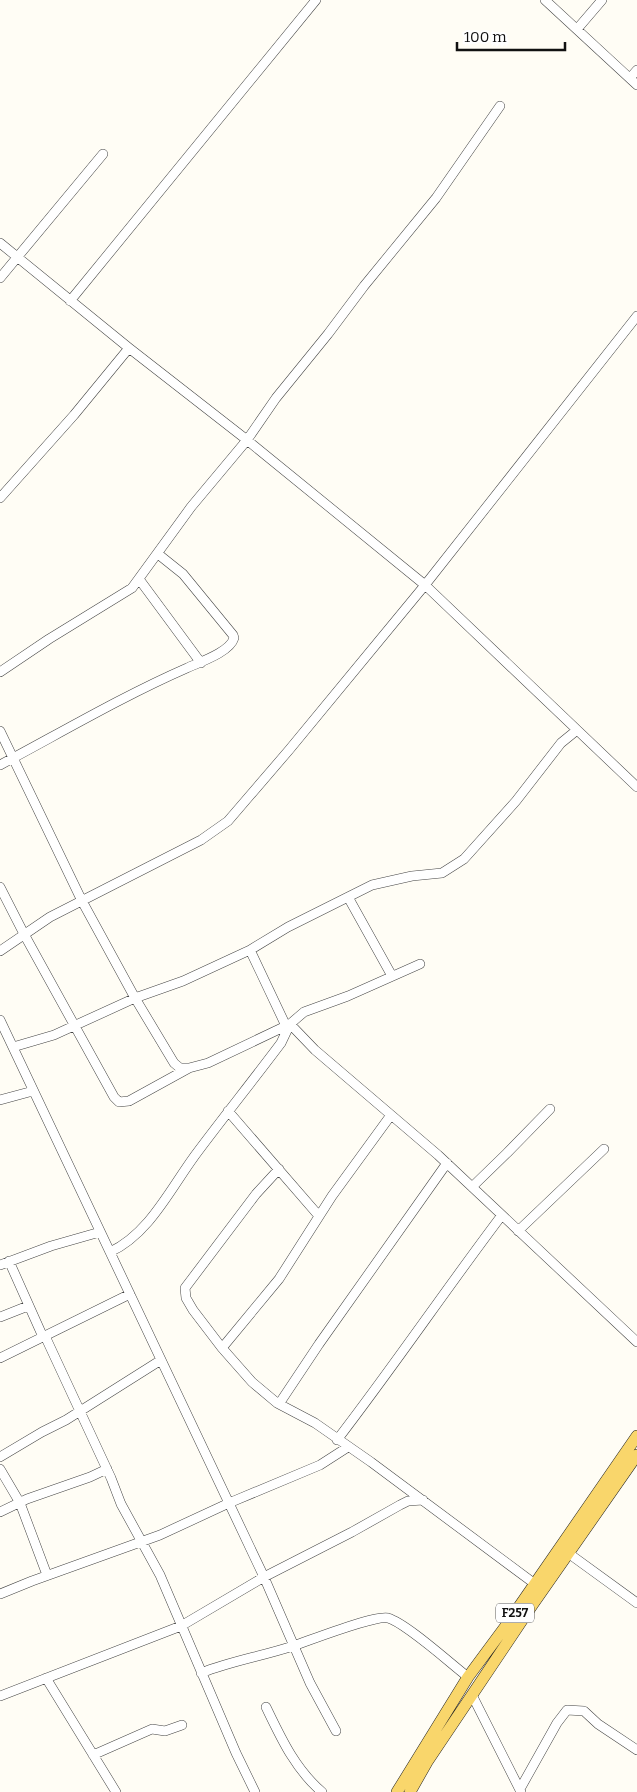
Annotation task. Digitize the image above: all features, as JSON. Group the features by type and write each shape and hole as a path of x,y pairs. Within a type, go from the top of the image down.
{"main road":[{"name":"F257","path":"410,1792 427,1762 472,1695 637,1436"},
{"name":"F257","path":"397,1792 468,1677 535,1584 564,1550 637,1455"}],"street":[{"path":"70,301 316,0"},
{"path":"545,0 578,28 633,82 637,70"},
{"path":"578,28 602,0"},
{"path":"0,672 49,639 132,588 190,508 247,440 276,398 436,198 500,106"},
{"path":"0,278 103,154"},
{"path":"0,243 70,301 247,440 424,585 637,787"},
{"path":"0,951 50,917 201,840 228,821 289,750 424,585 637,316"},
{"path":"0,498 74,415 129,348"},
{"path":"0,765 168,676 200,663 232,644 234,638 183,574 158,554"},
{"path":"139,579 200,663"},
{"path":"13,1047 54,1035 135,998 183,981 250,950 288,927 372,885 412,876 442,873 464,859 516,801 561,743 577,730"},
{"path":"0,732 82,901 135,998 174,1063 180,1068 189,1068"},
{"path":"0,887 74,1026 114,1097 119,1102 129,1101 189,1068 208,1063 288,1025 304,1012 348,996 420,964"},
{"path":"348,896 392,976"},
{"path":"250,950 288,1025 447,1163 637,1342"},
{"path":"0,1020 264,1577 310,1683 336,1731"},
{"path":"110,1252 125,1245 145,1227 184,1169 281,1044 288,1025"},
{"path":"0,1100 34,1091"},
{"path":"472,1186 550,1109"},
{"path":"228,1111 319,1216"},
{"path":"222,1348 279,1279 319,1216 392,1115"},
{"path":"518,1231 604,1149"},
{"path":"279,1404 324,1336 447,1163"},
{"path":"279,1169 256,1194 185,1288 186,1298 193,1310 222,1348 252,1382 279,1404 315,1424 423,1500 535,1584"},
{"path":"337,1440 389,1372 452,1281 502,1215"},
{"path":"100,1232 4,1263 44,1336 107,1469 121,1504 160,1575 236,1753 255,1792"},
{"path":"0,1358 130,1294"},
{"path":"0,1317 28,1306"},
{"path":"0,1457 161,1360"},
{"path":"0,1594 160,1535 229,1503 320,1465 348,1448"},
{"path":"0,1469 20,1503 47,1576"},
{"path":"0,1512 107,1469"},
{"path":"0,1696 181,1626 264,1577 408,1501 423,1500"},
{"path":"564,1550 637,1603"},
{"path":"201,1673 294,1646 368,1621 386,1618 394,1620 468,1677"},
{"path":"46,1678 116,1792"},
{"path":"472,1695 521,1790"},
{"path":"266,1707 284,1745 308,1780 322,1792"},
{"path":"521,1790 557,1723 568,1710 584,1711 598,1724 637,1750"},
{"path":"93,1756 152,1729 165,1731 182,1725"}]}
